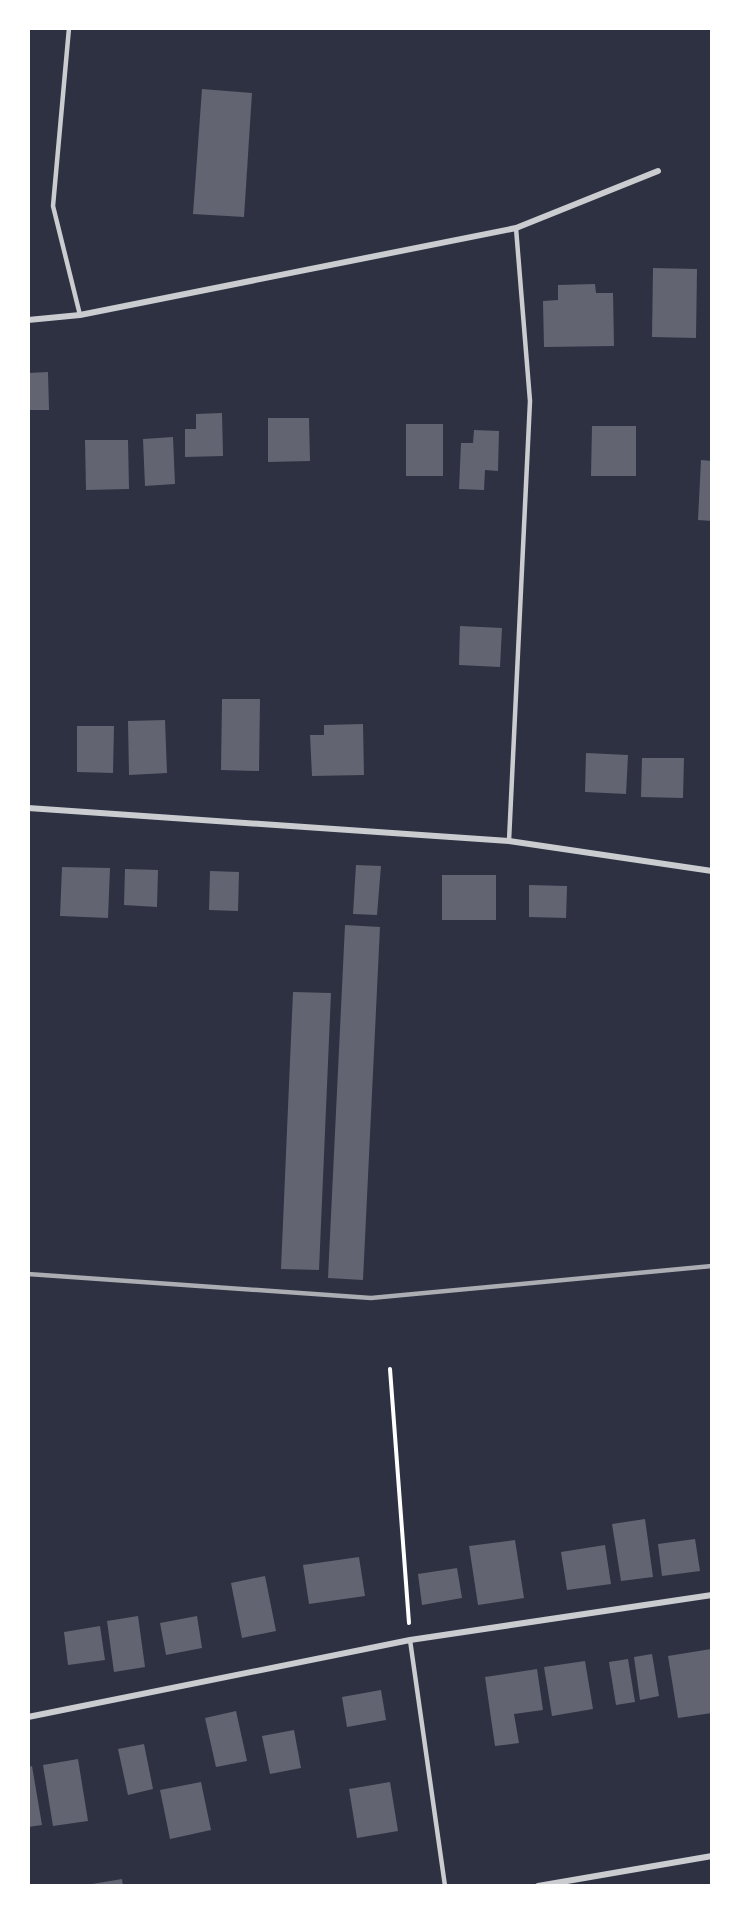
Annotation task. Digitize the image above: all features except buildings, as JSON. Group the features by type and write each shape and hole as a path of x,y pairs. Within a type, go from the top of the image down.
{"street":[{"path":"28,320 80,315 516,228 658,171"},
{"path":"28,808 509,841 711,871"},
{"path":"28,1717 410,1640 711,1595"},
{"path":"538,1886 711,1856"}],"lane":[{"path":"69,28 53,206 80,315"},
{"path":"509,841 530,401 516,228"},
{"path":"410,1640 445,1886"}],"path":[{"path":"390,1369 410,1640"}],"railway":[{"path":"28,1274 371,1298 712,1266"}]}
